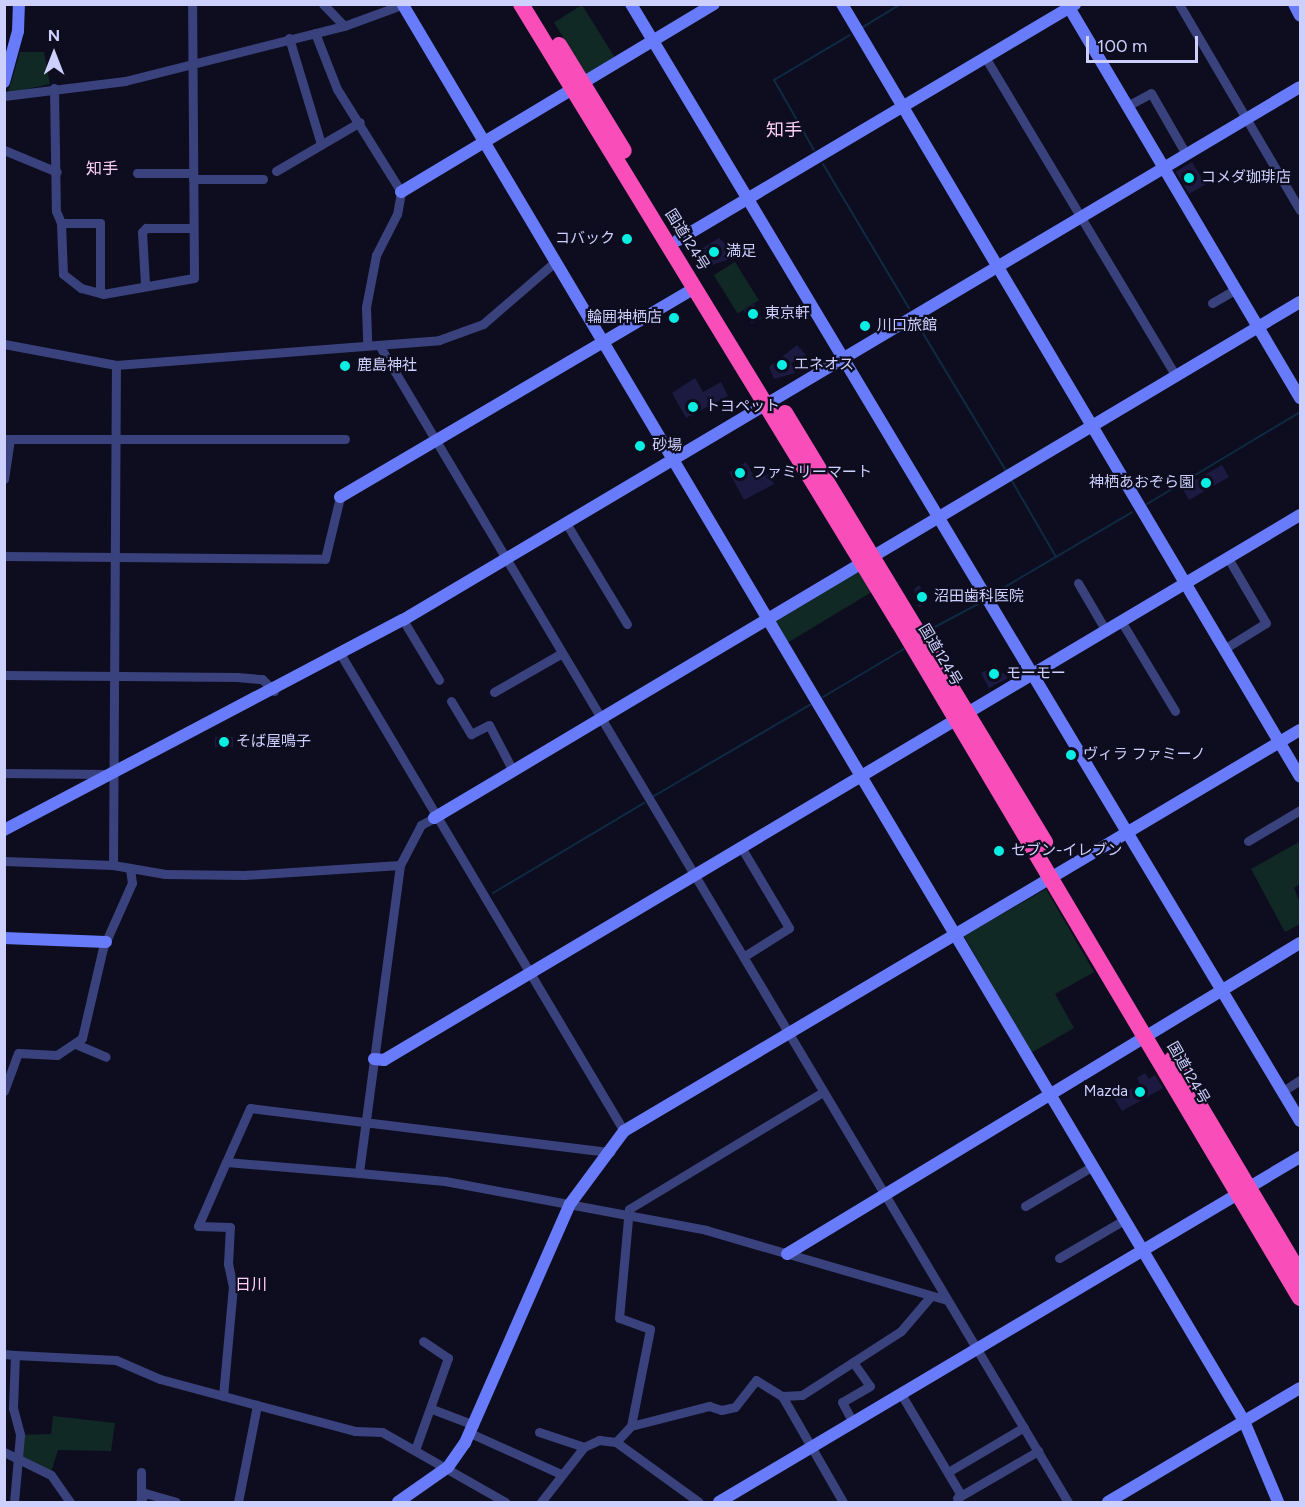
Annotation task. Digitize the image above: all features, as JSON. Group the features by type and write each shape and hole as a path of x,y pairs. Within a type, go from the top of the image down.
{"highway":[{"name":"国道124号","path":"521,4 579,87 678,240 771,401 1057,874 1243,1190 1300,1298"},
{"name":"国道124号","path":"534,4 695,288 771,401"},
{"name":"国道124号","path":"1243,1190 1300,1275"}],"street":[{"path":"4,82 18,31 19,4"},
{"path":"54,88 56,211 61,223 63,274 81,288 100,293 136,291 145,284 194,278 192,4"},
{"path":"322,4 344,26"},
{"path":"631,4 1300,1121"},
{"path":"401,192 714,4"},
{"path":"842,4 1300,777"},
{"path":"1179,4 1300,210"},
{"path":"1294,4 1300,16"},
{"path":"4,96 125,81 192,62 344,26 403,5 1244,1421 1278,1503"},
{"path":"678,240 1070,6 1300,398"},
{"path":"315,33 337,89 360,122 401,192 397,214 376,255 366,307 367,345"},
{"path":"289,38 321,144"},
{"path":"985,57 1079,218 1176,376"},
{"path":"4,830 274,691 403,620 1300,87"},
{"path":"1127,106 1151,93 1186,154"},
{"path":"276,171 360,122"},
{"path":"4,150 57,172"},
{"path":"137,173 263,178"},
{"path":"61,223 100,223 100,293"},
{"path":"145,284 142,232 146,228 193,228"},
{"path":"4,344 116,365 379,345 457,336 483,324 556,261"},
{"path":"4,556 325,559 340,497 695,288"},
{"path":"1212,303 1236,289"},
{"path":"359,1173 400,865 421,825 1300,302"},
{"path":"379,345 1068,1503"},
{"path":"113,865 116,365"},
{"path":"4,479 8,439 345,440"},
{"path":"374,1059 384,1060 1300,515"},
{"path":"566,523 627,624"},
{"path":"1224,649 1266,623 1228,558"},
{"path":"1078,583 1106,631"},
{"path":"403,620 439,680"},
{"path":"1121,621 1175,711"},
{"path":"495,692 562,653"},
{"path":"341,655 434,818 624,1131"},
{"path":"4,675 237,677 262,679 274,691"},
{"path":"451,701 471,734 489,725 513,771"},
{"path":"398,1503 448,1467 472,1429 570,1204 624,1131 1300,730"},
{"path":"4,773 114,774"},
{"path":"1248,841 1300,810"},
{"path":"741,847 789,928 743,957"},
{"path":"4,861 113,865 165,874 244,875 400,865"},
{"path":"78,1045 106,942 126,903 132,883 130,868"},
{"path":"4,938 106,942"},
{"path":"787,1254 1300,943"},
{"path":"4,1091 18,1053 57,1055 78,1045 106,1057"},
{"path":"1283,1091 1300,1080"},
{"path":"616,1442 631,1426 650,1329 619,1318 629,1209 824,1092"},
{"path":"223,1396 233,1287 228,1264 230,1227 198,1226 250,1108 610,1152"},
{"path":"719,1503 1300,1156"},
{"path":"226,1162 445,1181 629,1215 787,1254 946,1300"},
{"path":"1025,1206 1093,1166"},
{"path":"1059,1258 1124,1220"},
{"path":"782,1396 802,1395 902,1331 930,1297"},
{"path":"415,1450 432,1409 448,1358 423,1341"},
{"path":"14,1503 20,1461 17,1415 13,1408 10,1354 93,1356 223,1396 355,1431 382,1432 448,1467 505,1503"},
{"path":"853,1362 870,1386 842,1402 853,1423"},
{"path":"631,1426 709,1406 721,1410 735,1407 756,1380 782,1396 810,1449 843,1503"},
{"path":"1108,1503 1300,1388"},
{"path":"901,1394 948,1472 959,1497 1038,1451"},
{"path":"238,1503 257,1405"},
{"path":"432,1409 561,1474"},
{"path":"948,1472 1024,1427"},
{"path":"539,1432 584,1447"},
{"path":"541,1503 584,1447 598,1440 616,1442 699,1503"},
{"path":"4,1452 51,1475 70,1503"},
{"path":"140,1501 141,1472"},
{"path":"140,1501 145,1493 176,1503"}],"green space":[{"path":"582,5 615,58 587,75 554,22"},
{"path":"20,52 44,52 50,84 8,93"},
{"path":"735,262 759,300 738,313 714,275"},
{"path":"858,570 871,592 788,642 775,620"},
{"path":"1299,842 1300,884 1294,888 1300,903 1300,924 1285,932 1251,869"},
{"path":"1046,889 1094,972 1055,994 1074,1028 1031,1053 964,936"},
{"path":"53,1416 115,1423 111,1451 58,1450 51,1472 22,1458 22,1435 51,1434"}],"building":[{"name":"コメダ珈琲店","path":"1192,162 1205,184 1189,194 1176,172"},
{"name":"満足","path":"719,238 730,248 725,251 730,259 712,265 701,249"},
{"name":"東京軒","path":"754,304 762,318 752,324 744,310"},
{"name":"エネオス","path":"797,345 806,355 791,363 795,373 774,379 769,367"},
{"name":"トヨペット","path":"695,378 703,392 721,382 728,396 686,418 672,393"},
{"path":"746,462 756,480 768,474 774,484 744,500 729,472"},
{"name":"神栖あおぞら園","path":"1222,465 1229,477 1189,500 1182,488"},
{"name":"沼田歯科医院","path":"919,585 930,600 919,607 914,589"},
{"name":"モーモー","path":"996,666 1008,678 989,688 981,673"},
{"name":"そば屋鳴子","path":"215,737 233,737 233,747 215,747"},
{"name":"Mazda","path":"1145,1073 1149,1079 1155,1075 1163,1088 1122,1111 1114,1098 1140,1084 1137,1078"}],"waterway":[{"path":"868,24 863,27 901,4"},
{"path":"814,150 774,80 850,35"},
{"path":"823,164 909,308"},
{"path":"918,325 1006,471"},
{"path":"1147,504 1300,412"},
{"path":"1012,481 1056,557"},
{"path":"993,594 1132,512"},
{"path":"933,628 982,602"},
{"path":"823,697 904,649"},
{"path":"654,796 810,705"},
{"path":"493,893 644,803"}],"place":[{"name":"コメダ珈琲店","path":"1189,178"},
{"name":"コバック","path":"627,239"},
{"name":"満足","path":"714,252"},
{"name":"東京軒","path":"753,314"},
{"name":"輪囲神栖店","path":"674,318"},
{"name":"川口旅館","path":"865,326"},
{"name":"エネオス","path":"782,365"},
{"name":"鹿島神社","path":"345,366"},
{"name":"トヨペット","path":"693,407"},
{"name":"砂場","path":"640,446"},
{"name":"ファミリーマート","path":"740,473"},
{"name":"神栖あおぞら園","path":"1206,483"},
{"name":"沼田歯科医院","path":"922,597"},
{"name":"モーモー","path":"994,674"},
{"name":"そば屋鳴子","path":"224,742"},
{"name":"ヴィラ ファミーノ","path":"1071,755"},
{"name":"セブン-イレブン","path":"999,851"},
{"name":"Mazda","path":"1140,1092"}],"district":[{"name":"知手","path":"784,130"},
{"name":"知手","path":"102,169"},
{"name":"日川","path":"251,1285"}]}
